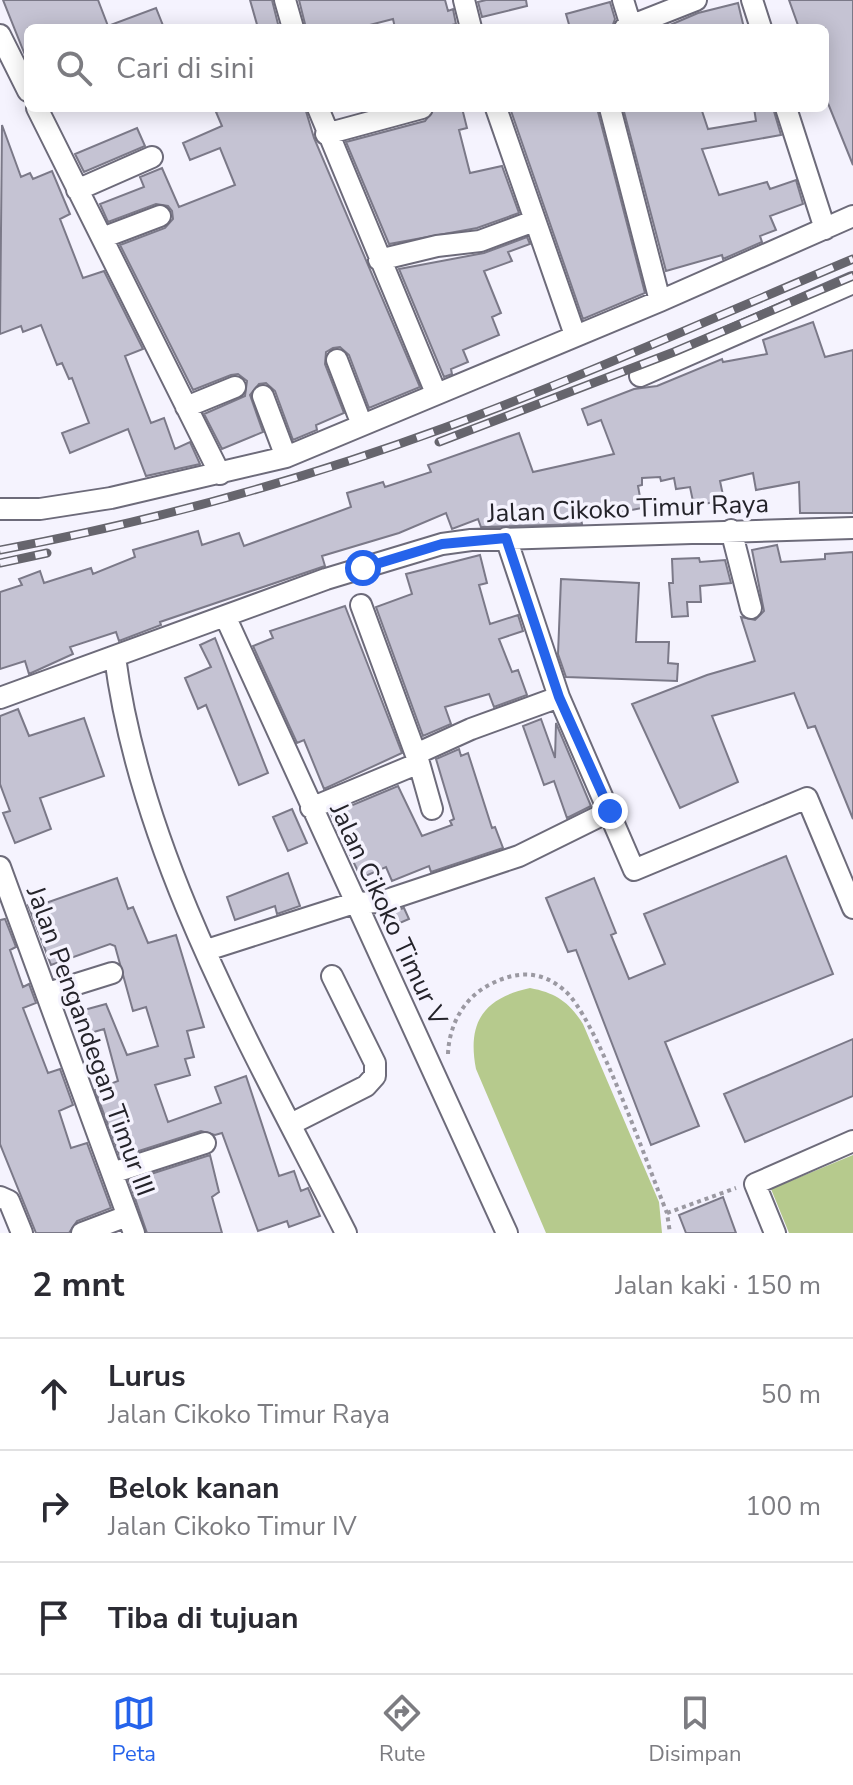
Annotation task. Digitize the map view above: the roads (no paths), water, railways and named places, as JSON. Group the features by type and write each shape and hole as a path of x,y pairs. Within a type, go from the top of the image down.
{"street":[{"path":"285,0 292,24"},
{"path":"464,0 470,24"},
{"path":"623,0 627,24"},
{"path":"636,24 696,0"},
{"path":"752,0 760,24"},
{"path":"0,35 24,82"},
{"path":"39,112 220,474"},
{"path":"319,112 436,393"},
{"path":"326,134 407,112"},
{"path":"497,112 575,335"},
{"path":"611,112 660,301"},
{"path":"787,112 825,229"},
{"path":"77,190 152,157"},
{"path":"102,238 160,216"},
{"path":"0,509 40,509 111,498 286,457 660,301 853,216"},
{"path":"379,260 437,246 480,241 534,221"},
{"path":"640,376 853,283"},
{"path":"337,360 362,425"},
{"path":"186,407 235,387"},
{"path":"263,396 286,457"},
{"name":"Jalan Cikoko Timur Raya","path":"0,698 326,579 442,544 506,538 853,528"},
{"path":"731,530 751,608"},
{"path":"506,538 559,697 634,870 807,798 847,876 853,908"},
{"path":"361,605 417,758 432,809"},
{"name":"Jalan Cikoko Timur V","path":"225,616 507,1233"},
{"path":"115,657 126,727 149,814 207,950 346,1233"},
{"path":"311,808 471,729 559,697"},
{"path":"207,950 354,903 381,902 519,856 610,811"},
{"name":"Jalan Pengandegan Timur III","path":"0,867 130,1224"},
{"path":"48,993 112,973"},
{"path":"291,1124 366,1086 375,1076 375,1063 332,976"},
{"path":"775,1233 755,1184 853,1141"},
{"path":"112,1173 205,1143"},
{"path":"0,1197 9,1201 22,1233"},
{"path":"82,1233 130,1224"}],"railway":[{"path":"0,550 169,513 280,483 389,447 547,388 853,259"},
{"path":"439,442 674,352 853,276"},
{"path":"0,563 47,553"}]}
